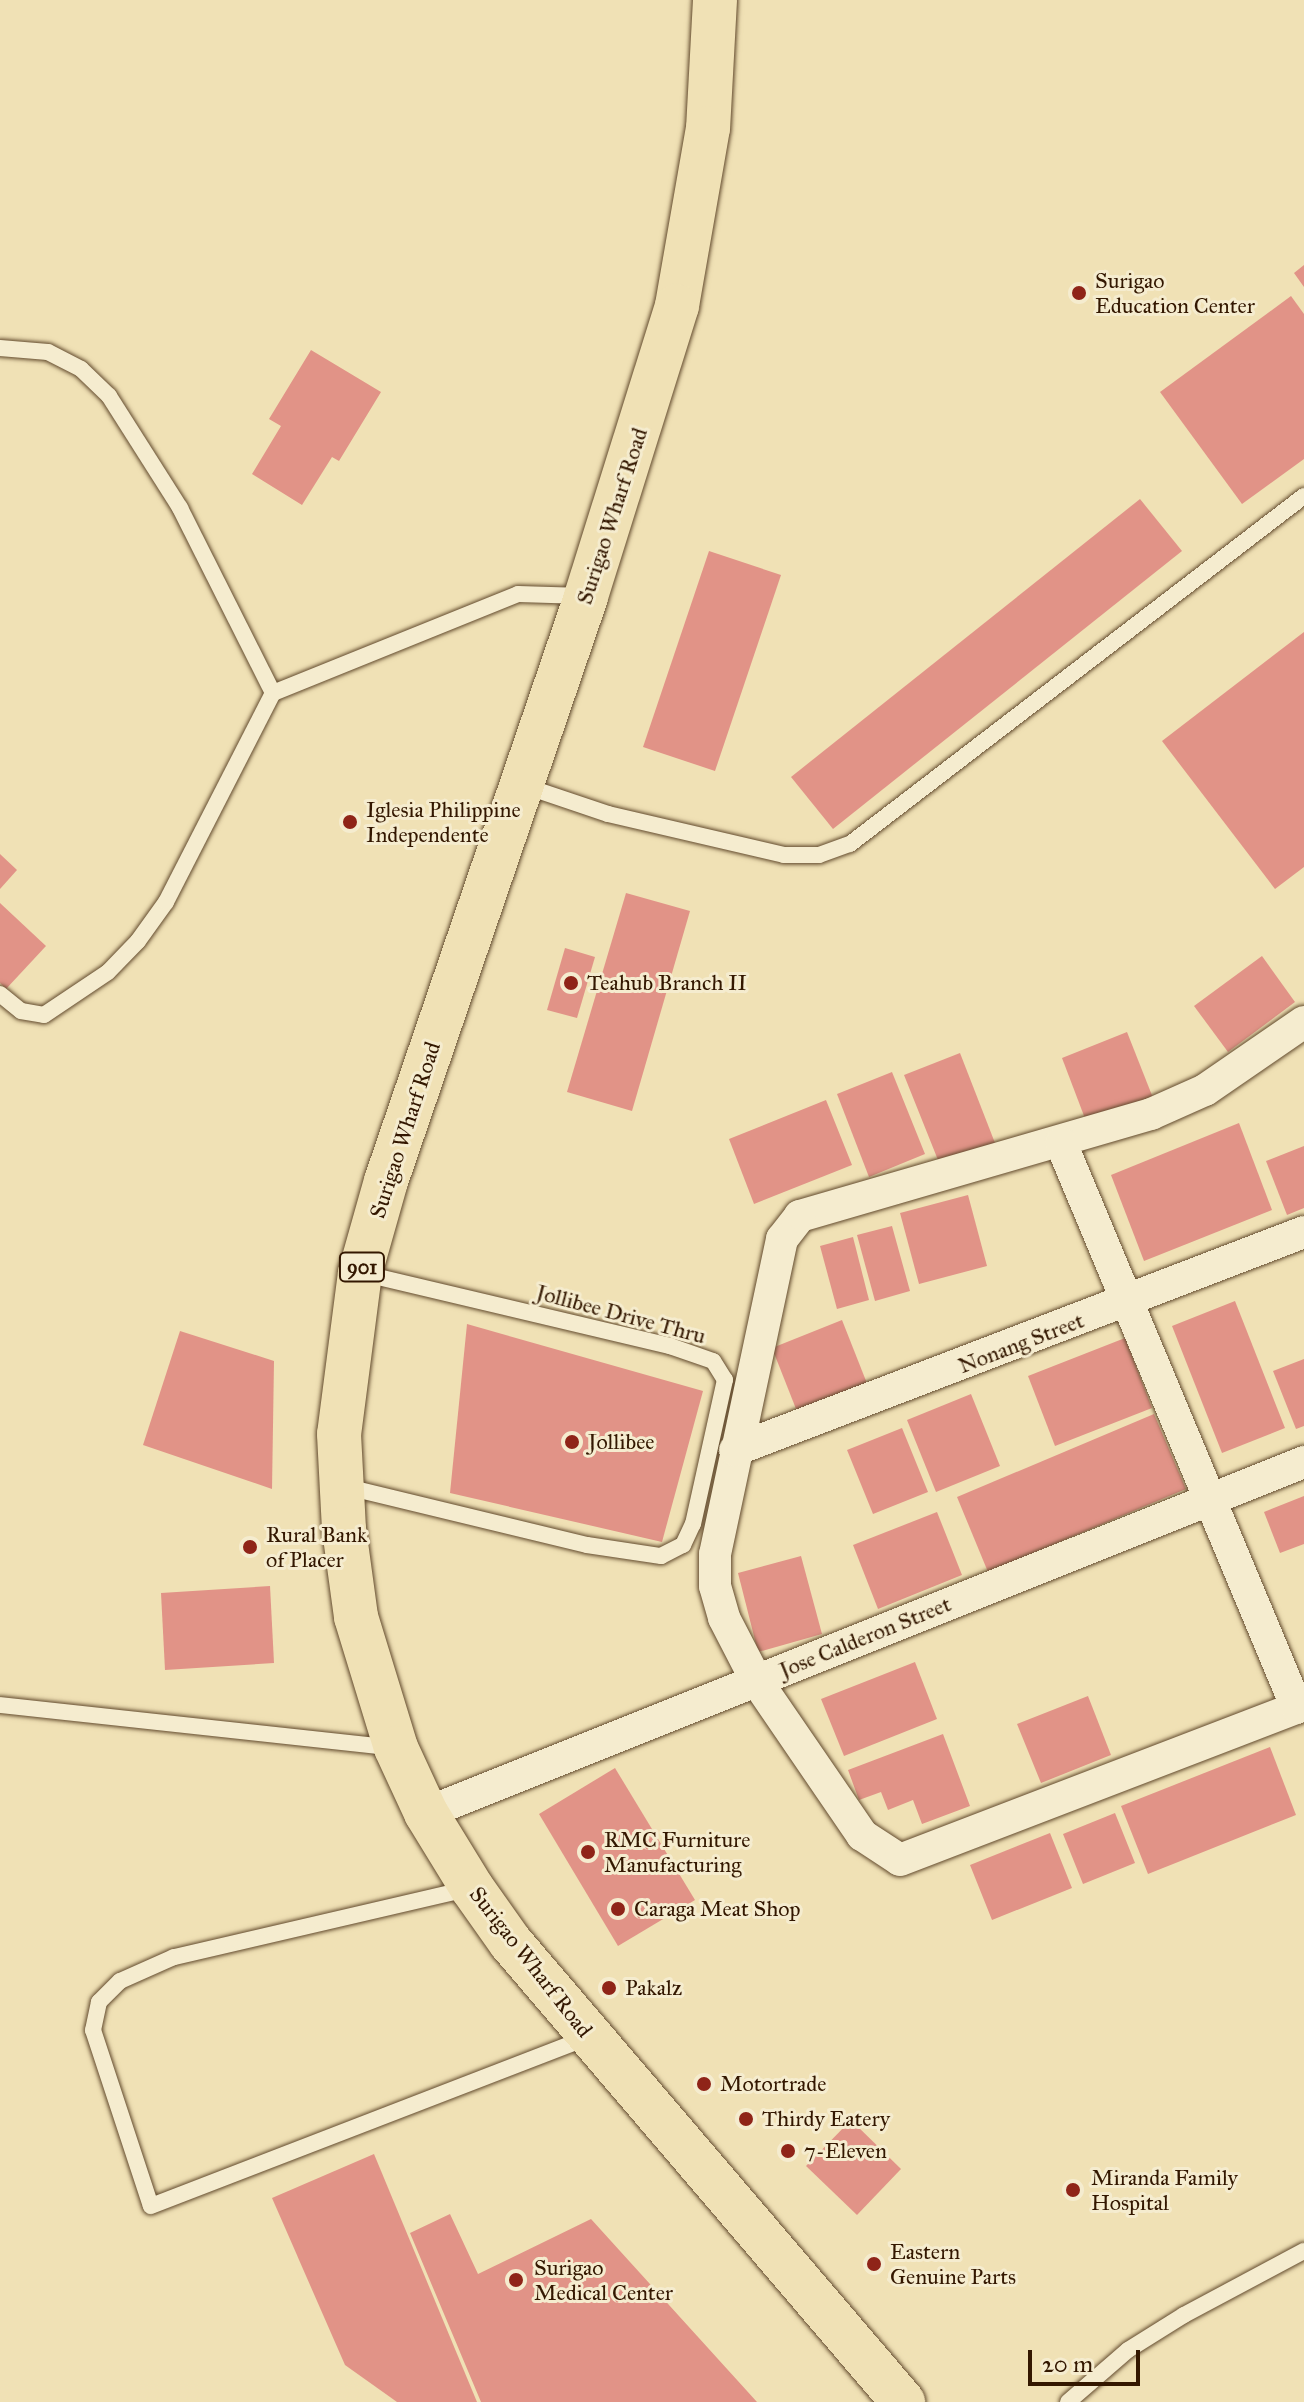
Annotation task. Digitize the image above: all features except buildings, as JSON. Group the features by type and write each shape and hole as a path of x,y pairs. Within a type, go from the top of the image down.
{"main road":[{"name":"Surigao Wharf Road","path":"715,0 708,128 677,306 586,597 519,785 360,1273 345,1367 342,1486 356,1617 396,1748 426,1813 472,1888 590,2036 903,2402"}],"street":[{"path":"1061,1143 1300,1707 900,1860 862,1835 756,1680 724,1618 715,1586 715,1554 735,1450 782,1239 800,1216 1061,1143 1205,1090 1304,1022"},
{"name":"Nonang Street","path":"735,1450 1130,1302 1304,1232"},
{"name":"Jose Calderon Street","path":"426,1813 1304,1462"}],"lane":[{"path":"0,348 48,352 81,369 109,396 180,508 273,693"},
{"path":"519,785 608,814 784,855 819,855 850,844 1304,496"},
{"path":"0,994 21,1011 44,1015 108,972 138,941 166,902 273,693 518,594 586,597"},
{"name":"Jollibee Drive Thru","path":"342,1486 587,1545 661,1556 683,1545 693,1524 725,1380 713,1361 670,1346 360,1273"},
{"path":"0,1705 396,1748"},
{"path":"472,1888 174,1957 120,1981 99,2002 93,2030 151,2206 590,2036"},
{"path":"1068,2402 1128,2350 1304,2251"}],"place":[{"name":"Surigao Education Center","path":"1079,293"},
{"name":"Iglesia Philippine Independente","path":"350,822"},
{"name":"Teahub Branch II","path":"571,983"},
{"name":"Jollibee","path":"572,1442"},
{"name":"Rural Bank of Placer","path":"250,1547"},
{"name":"RMC Furniture Manufacturing","path":"588,1852"},
{"name":"Caraga Meat Shop","path":"618,1909"},
{"name":"Pakalz","path":"609,1988"},
{"name":"Motortrade","path":"704,2084"},
{"name":"Thirdy Eatery","path":"746,2119"},
{"name":"7-Eleven","path":"788,2151"},
{"name":"Miranda Family Hospital","path":"1073,2190"},
{"name":"Eastern Genuine Parts","path":"874,2264"},
{"name":"Surigao Medical Center","path":"516,2280"}]}
